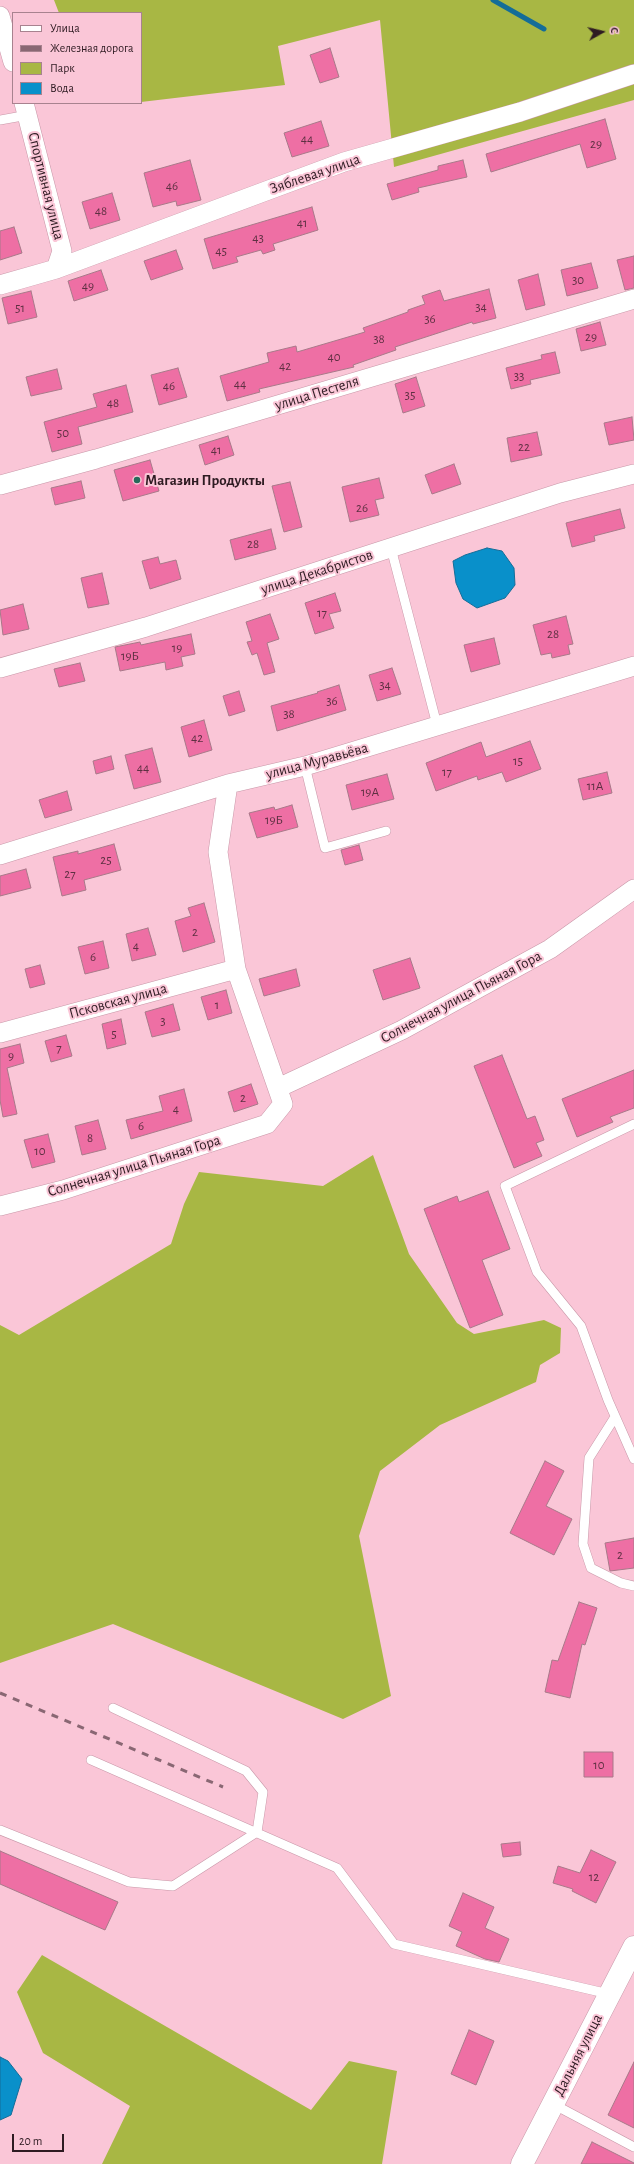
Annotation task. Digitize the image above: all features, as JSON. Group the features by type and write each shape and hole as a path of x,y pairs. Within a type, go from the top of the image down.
{"main road":[{"name":"Дальняя улица","path":"522,2164 609,1994 633,1952"}],"street":[{"path":"0,16 12,58"},
{"name":"Зяблевая улица","path":"0,285 56,269 344,162 520,112 634,74"},
{"name":"Спортивная улица","path":"26,109 62,251 56,269"},
{"name":"улица Пестеля","path":"0,485 104,457 634,299"},
{"name":"улица Декабристов","path":"0,668 146,627 560,493 634,474"},
{"name":"улица Муравьёва","path":"0,855 228,784 305,766 634,666"},
{"path":"228,784 218,852 236,969 278,1088"},
{"name":"Солнечная улица Пьяная Гора","path":"0,1206 63,1190 267,1124 283,1104 278,1088 402,1030 550,949 634,889"},
{"name":"Псковская улица","path":"0,1033 236,969"}],"lane":[{"path":"0,120 26,109"},
{"path":"391,548 437,725"},
{"path":"305,766 325,848 386,831"},
{"path":"634,1124 505,1186 537,1272 581,1326 615,1417 634,1459"},
{"path":"615,1417 589,1458 582,1544 590,1568 622,1583 634,1586"},
{"path":"0,1830 128,1882 173,1886 257,1832 263,1792 246,1770 113,1708"},
{"path":"90,1760 337,1868 394,1944 609,1994"},
{"path":"553,2104 634,2147"}],"green space":[{"path":"54,0 634,0 634,100 394,167 380,20 278,46 285,85 142,102 142,12 59,12"},
{"path":"373,1155 409,1254 457,1323 474,1334 544,1320 561,1328 560,1353 540,1365 536,1382 440,1425 380,1471 359,1536 391,1696 343,1719 113,1624 0,1663 0,1325 19,1335 171,1244 184,1204 199,1172 323,1186"},
{"path":"42,1955 311,2110 349,2061 397,2071 382,2164 102,2164 130,2106 43,2053 17,1992"}],"water":[{"path":"487,548 502,551 514,568 515,585 505,598 477,608 463,599 456,583 453,561 465,555"},
{"path":"0,2057 8,2061 22,2079 11,2115 0,2120"}],"building":[{"path":"330,48 339,77 320,83 310,55"},
{"path":"605,119 616,159 587,168 580,144 491,172 486,154"},
{"path":"321,121 329,146 292,157 284,133"},
{"path":"190,160 201,200 177,206 176,201 153,207 144,173"},
{"path":"463,160 467,177 418,188 419,192 392,200 387,184 438,170 438,166"},
{"path":"112,193 120,220 90,229 82,202"},
{"path":"312,207 318,230 273,244 275,250 263,254 261,250 236,257 238,262 213,269 204,239"},
{"path":"14,227 22,253 0,260 0,231"},
{"path":"176,250 183,269 151,280 144,261"},
{"path":"634,256 634,288 625,290 617,260"},
{"path":"591,263 598,288 567,296 561,270"},
{"path":"101,270 108,290 74,301 68,281"},
{"path":"538,274 545,305 526,310 518,280"},
{"path":"489,289 496,318 473,324 472,322 395,347 396,350 353,365 354,367 259,389 260,392 227,401 220,376 269,362 267,353 296,346 297,352 365,332 363,328 408,312 408,310 425,304 422,296 440,290 444,301"},
{"path":"31,291 37,317 8,324 2,298"},
{"path":"600,322 606,345 581,351 576,329"},
{"path":"555,352 560,373 530,380 531,384 511,389 506,368 542,359 541,355"},
{"path":"178,368 187,397 159,405 151,375"},
{"path":"57,369 62,389 31,396 26,377"},
{"path":"416,377 425,406 403,413 395,384"},
{"path":"126,385 133,412 78,427 82,444 52,452 44,422 97,407 93,394"},
{"path":"632,417 634,440 609,445 604,423"},
{"path":"537,432 542,455 511,462 507,438"},
{"path":"228,436 234,455 205,465 199,445"},
{"name":"Магазин Продукты","path":"150,460 159,491 123,501 114,470"},
{"path":"454,464 461,484 432,494 425,475"},
{"path":"379,478 384,498 375,500 379,515 350,522 342,487"},
{"path":"81,481 85,498 55,505 51,488"},
{"path":"290,482 302,527 284,532 272,486"},
{"path":"620,509 625,528 594,536 595,541 572,547 566,523"},
{"path":"271,529 276,549 235,560 230,540"},
{"path":"158,557 160,564 176,560 181,579 150,589 142,561"},
{"path":"102,573 109,604 88,608 81,578"},
{"path":"335,593 341,611 329,614 334,628 315,634 305,603"},
{"path":"23,604 29,629 3,635 0,610"},
{"path":"270,614 279,639 267,643 275,672 264,675 257,653 252,655 247,642 252,641 246,622"},
{"path":"566,616 573,644 568,645 570,654 552,658 551,653 541,655 533,625"},
{"path":"191,634 195,654 181,657 183,666 166,670 165,662 120,671 115,647 140,642 141,645"},
{"path":"494,638 500,664 471,672 464,645"},
{"path":"80,663 85,681 59,687 54,669"},
{"path":"392,668 401,694 377,701 369,675"},
{"path":"339,685 346,710 277,731 271,706 318,693 317,692"},
{"path":"239,691 245,711 229,716 223,696"},
{"path":"204,720 212,750 189,757 181,727"},
{"path":"530,741 541,769 506,782 502,772 478,780 477,776 436,791 426,763 481,742 486,757"},
{"path":"152,748 161,782 134,789 125,755"},
{"path":"111,756 114,769 96,774 93,761"},
{"path":"607,772 612,793 583,800 578,779"},
{"path":"387,774 394,799 352,810 346,785"},
{"path":"67,791 72,810 45,818 39,800"},
{"path":"292,805 298,827 257,838 249,813 274,807 275,810"},
{"path":"114,844 121,870 84,880 86,890 62,896 53,857 78,851 78,854"},
{"path":"359,845 363,860 345,865 341,850"},
{"path":"26,869 31,888 0,896 0,876"},
{"path":"204,903 215,942 183,952 175,921 191,916 188,908"},
{"path":"148,928 156,955 132,961 126,934"},
{"path":"103,941 109,968 85,974 78,947"},
{"path":"410,958 420,988 383,1000 373,970"},
{"path":"40,965 45,984 30,988 25,969"},
{"path":"296,969 300,986 264,996 259,979"},
{"path":"226,990 232,1013 208,1020 201,997"},
{"path":"173,1004 180,1030 152,1037 145,1012"},
{"path":"121,1019 126,1044 107,1049 102,1024"},
{"path":"66,1035 72,1056 51,1062 45,1041"},
{"path":"20,1044 24,1063 7,1068 17,1114 3,1117 0,1100 0,1049"},
{"path":"502,1055 527,1119 535,1116 544,1140 536,1143 542,1156 514,1168 474,1066"},
{"path":"634,1070 634,1108 610,1117 613,1122 577,1137 562,1099"},
{"path":"251,1084 258,1104 234,1112 228,1092"},
{"path":"184,1089 192,1121 131,1139 126,1120 163,1111 159,1096"},
{"path":"98,1120 106,1149 82,1155 75,1126"},
{"path":"48,1134 55,1162 32,1168 24,1140"},
{"path":"488,1191 510,1249 482,1260 503,1315 470,1328 424,1209 457,1196 459,1202"},
{"path":"545,1461 564,1471 546,1506 572,1519 554,1555 510,1533"},
{"path":"634,1538 634,1568 610,1571 605,1543"},
{"path":"579,1602 597,1608 585,1645 582,1644 570,1698 545,1692 552,1660 558,1661"},
{"path":"584,1752 613,1752 613,1777 584,1777"},
{"path":"520,1842 521,1855 503,1857 501,1844"},
{"path":"591,1850 616,1862 596,1903 572,1891 573,1889 553,1883 558,1866 580,1873"},
{"path":"0,1851 118,1902 105,1930 0,1884"},
{"path":"463,1893 494,1907 485,1928 509,1939 499,1962 485,1959 456,1946 462,1932 449,1926"},
{"path":"469,2030 494,2041 476,2085 451,2074"},
{"path":"634,2062 634,2128 608,2115"},
{"path":"592,2142 634,2163 634,2164 581,2164"}],"waterway":[{"path":"493,0 544,29"}],"railway":[{"path":"0,1693 223,1787"}],"place":[{"name":"Магазин Продукты","path":"137,480"}]}
